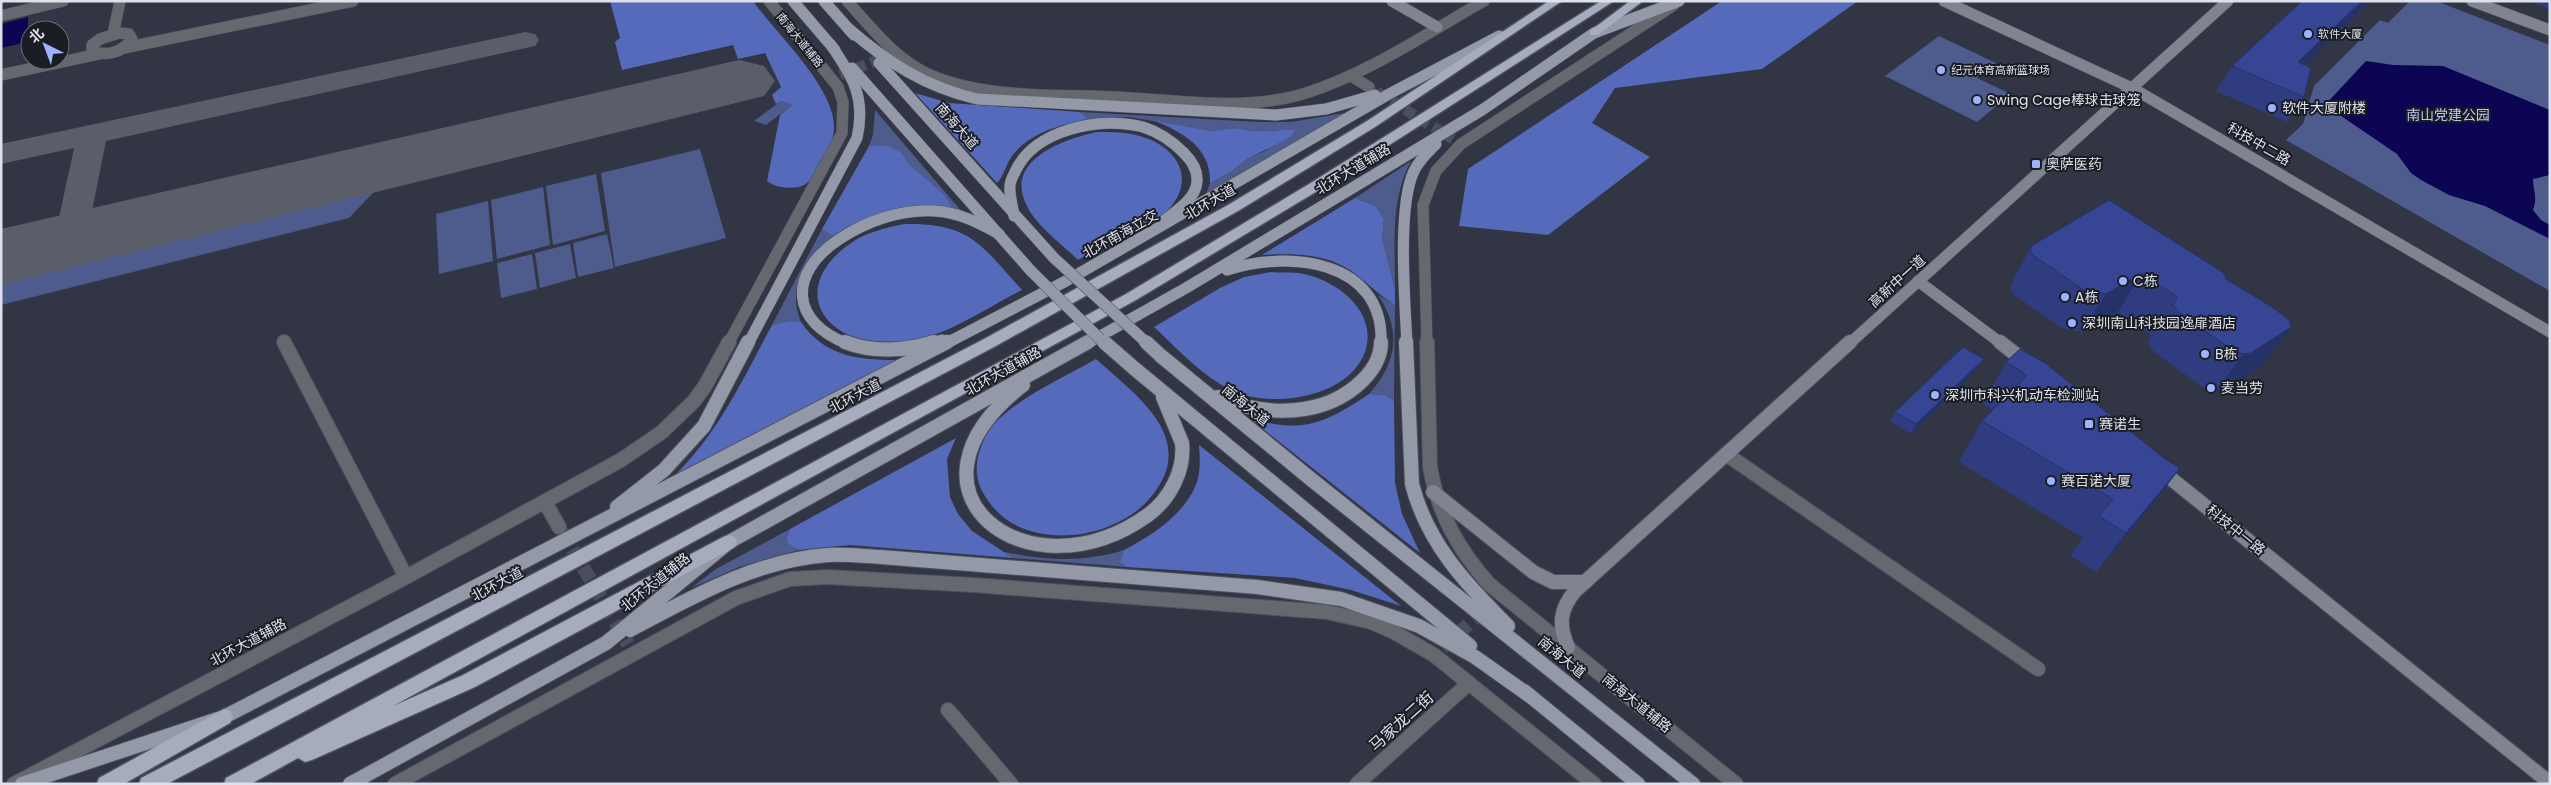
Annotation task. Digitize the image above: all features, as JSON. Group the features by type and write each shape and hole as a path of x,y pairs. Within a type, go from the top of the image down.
{"highway":[{"name":"北环大道","path":"148,784 989,343 1250,198 1371,124 1557,1"},
{"path":"233,784 1131,297 1314,187 1609,1"},
{"path":"1594,33 1638,1"},
{"path":"237,784 468,681 729,542"},
{"path":"106,784 224,717"}],"main road":[{"path":"792,1 1031,271 1081,321 1161,393 1638,784"},
{"name":"南海大道","path":"824,1 1014,216 1054,258 1162,356 1319,487 1555,672 1693,784"},
{"name":"北环大道辅路","path":"350,784 606,643 729,542 1186,288 1482,110 1594,33 1678,2"},
{"path":"849,30 887,62 921,82 954,94 1000,101 1240,114 1290,114 1340,107 1403,85 1511,31"},
{"path":"587,528 664,470 704,426 857,138 863,112 861,100 853,81 831,45"},
{"name":"北环南海立交","path":"978,327 1146,238 1403,85"},
{"path":"1482,110 1431,148 1420,160 1408,190 1405,208 1405,304 1412,484 1415,502 1431,537 1455,572 1555,672"},
{"path":"1014,216 1009,203 1008,190 1012,173 1021,159 1033,147 1048,137 1068,129 1087,125 1130,125 1149,129 1179,144 1195,165 1198,179 1195,190 1187,200 1146,238"},
{"path":"978,327 934,343 907,348 879,349 850,344 827,334 812,322 802,304 802,288 809,269 823,252 843,236 865,224 888,216 935,211 961,216 999,234"},
{"path":"1186,288 1213,275 1250,262 1302,260 1335,270 1360,286 1369,297 1381,324 1383,339 1381,353 1376,366 1367,378 1355,389 1318,406 1298,410 1261,411 1232,404 1198,387"},
{"path":"22,784 224,717 978,327"},
{"path":"1058,359 996,408 972,440 968,457 966,475 970,495 979,512 992,526 1008,537 1022,542 1051,546 1098,541 1121,534 1140,523 1155,510 1178,479 1182,465 1183,448 1179,430 1161,393"},
{"path":"606,643 725,582 763,569 826,555 855,555 1257,587 1341,599 1390,614 1440,636 1530,696"}],"street":[{"path":"1,16 63,1"},
{"path":"113,34 120,1"},
{"path":"300,12 301,1"},
{"path":"1,75 353,1"},
{"name":"南海大道辅路","path":"769,1 836,76"},
{"path":"847,1 892,55 942,80 966,87 1000,91 1089,96 1260,102 1307,94 1351,76 1484,1"},
{"path":"1392,1 1438,27"},
{"name":"科技中二路","path":"1944,1 2134,88 2550,332"},
{"name":"高新中一道","path":"1568,647 1560,626 1560,616 1568,599 1585,582 2134,88 2228,1"},
{"path":"2472,1 2550,30"},
{"name":"南海大道辅路","path":"1678,2 1457,142 1432,175 1423,204 1430,467 1433,492 1444,523 1464,557 1499,598 1538,623 1736,784"},
{"path":"99,54 92,51 92,45 100,39 113,34 124,33 131,36 131,42 124,48"},
{"name":"北环大道辅路","path":"14,784 545,502 644,445 682,414 704,386 842,133 843,102 836,76"},
{"path":"1351,76 1370,87"},
{"path":"1918,281 1954,306 2038,372"},
{"path":"283,341 406,577"},
{"path":"1726,454 2038,669"},
{"name":"科技中一路","path":"2151,462 2550,783"},
{"path":"1433,492 1533,572 1553,582 1585,582"},
{"path":"545,502 560,527"},
{"path":"396,784 631,649 736,598 762,587 790,579 827,577 974,585 1327,612 1371,622 1438,652 1469,683 1594,784"},
{"name":"马家龙二街","path":"1357,784 1469,683"},
{"path":"948,710 1011,784"}],"green space":[{"name":"南山党建公园","path":"2410,1 2436,1 2550,45 2550,291 2286,140 2303,124 2314,86 2380,20 2388,23"},
{"name":"纪元体育高新篮球场","path":"1939,36 1996,63 1977,78 2011,94 1977,122 1885,76"},
{"path":"781,101 792,105 766,125 754,121"},
{"path":"875,110 963,213 954,210 910,165 902,153 869,146 873,135"},
{"path":"1080,112 1258,122 1291,122 1350,112 1205,197 1210,183 1232,171 1247,159 1267,150 1278,130 1251,131 1235,128 1212,131 1129,117 1088,119"},
{"path":"700,149 726,238 615,267 601,173"},
{"path":"1411,161 1404,176 1397,207 1395,224 1395,289 1382,238 1384,219 1376,206 1355,198"},
{"path":"391,174 349,218 1,305 1,283 178,240 185,224"},
{"path":"596,174 605,231 553,245 546,186"},
{"path":"543,187 550,245 497,259 491,200"},
{"path":"488,201 493,261 439,274 436,214"},
{"path":"822,229 833,236 807,264 802,274 796,297 801,322 789,321 772,325"},
{"path":"607,234 614,268 578,277 573,243"},
{"path":"570,244 576,278 540,288 535,253"},
{"path":"532,254 537,289 501,298 497,263"},
{"path":"1378,295 1395,305 1394,401 1385,395 1369,394 1386,370 1393,346 1391,321"},
{"path":"790,529 786,539 788,544 799,550 739,567 691,588 716,569"},
{"path":"1124,550 1120,562 1127,567 1013,558 1004,552 1064,559 1094,557"}],"shaded area":[{"path":"610,1 753,1 815,79 832,113 834,133 832,140 809,181 792,188 781,187 767,181 780,115 792,105 781,101 776,104 772,95 781,87 765,53 738,59 733,45 622,70 615,42 620,38"},
{"path":"1722,1 1858,1 1762,69 1615,88 1592,123 1650,157 1548,235 1459,226 1468,169"},
{"path":"28,17 28,20 20,20 20,44 1,48 1,24"},
{"path":"2366,61 2393,65 2443,66 2550,110 2550,175 2533,179 2535,197 2533,210 2541,220 2550,225 2550,239 2485,206 2449,195 2421,180 2411,173 2397,154 2325,105"},
{"path":"915,93 949,103 1080,112 1088,119 1057,127 1028,141 1012,156 997,183"},
{"path":"1155,121 1212,131 1235,128 1251,131 1295,130 1289,138 1247,159 1232,171 1210,183 1206,160 1194,143 1176,131"},
{"path":"1097,132 1134,135 1158,143 1175,158 1180,167 1181,187 1177,198 1161,216 1139,230 1078,260 1046,231 1032,214 1023,196 1022,182 1026,170 1045,151 1058,144"},
{"path":"869,146 888,146 902,153 910,165 943,194 954,210 905,210 877,215 863,220 833,236 822,229"},
{"path":"1355,198 1376,206 1384,219 1382,238 1395,289 1395,305 1347,268 1336,263 1313,256 1288,254 1262,255"},
{"path":"904,224 945,227 960,232 984,249 1022,290 959,324 919,339 899,342 877,342 846,334 827,318 820,307 817,295 823,272 840,252 857,239 876,231"},
{"path":"1271,272 1298,273 1312,276 1339,289 1360,310 1366,323 1368,337 1365,352 1357,367 1344,379 1329,388 1293,398 1257,398 1241,394 1205,374 1154,327 1220,288 1244,277"},
{"path":"789,321 801,322 822,344 846,355 860,358 903,360 670,480 702,445 715,426 739,387 772,325"},
{"path":"1096,359 1145,404 1158,421 1166,439 1169,458 1163,478 1149,499 1133,514 1113,525 1090,532 1067,535 1043,534 1021,528 1002,516 987,499 981,488 977,477 977,465 979,453 985,439 996,422 1022,401"},
{"path":"1369,394 1385,395 1394,401 1395,483 1402,514 1420,553 1249,418 1284,425 1312,423 1339,413"},
{"path":"956,438 947,459 950,497 958,514 972,531 1013,558 850,545 799,550 788,544 786,539 790,529"},
{"path":"1199,445 1401,606 1351,590 1295,578 1127,567 1120,562 1124,550 1165,524 1189,497 1198,477"}],"building":[{"name":"软件大厦","path":"2302,1 2362,1 2298,62 2311,68 2304,97 2232,66"},
{"path":"2109,200 2224,273 2226,279 2272,307 2289,320 2291,327 2251,353 2243,354 2232,350 2181,314 2173,305 2177,297 2142,273 2106,294 2084,290 2034,256 2030,250 2031,246"},
{"name":"深圳市科兴机动车检测站","path":"1963,347 1984,359 1916,424 1895,412"},
{"path":"2020,349 2045,363 2165,459 2180,468 2126,533 2099,516 2113,499 1982,421 2027,375 2006,362"}],"taxiway":[{"path":"1,154 525,40"},
{"path":"70,241 92,135"}],"runway":[{"path":"1,257 739,81"}],"tunnel":[{"path":"840,75 888,56"},
{"path":"1377,92 1453,139"},
{"path":"562,531 628,644"},
{"path":"1442,648 1495,601"}],"place":[{"name":"软件大厦","path":"2308,34"},
{"name":"纪元体育高新篮球场","path":"1941,70"},
{"name":"Swing Cage棒球击球笼","path":"1977,100"},
{"name":"软件大厦附楼","path":"2272,108"},
{"name":"奥萨医药","path":"2036,164"},
{"name":"C栋","path":"2123,281"},
{"name":"A栋","path":"2065,297"},
{"name":"深圳南山科技园逸扉酒店","path":"2072,323"},
{"name":"B栋","path":"2205,354"},
{"name":"麦当劳","path":"2211,388"},
{"name":"深圳市科兴机动车检测站","path":"1935,395"},
{"name":"赛诺生","path":"2089,424"},
{"name":"赛百诺大厦","path":"2051,481"}]}
